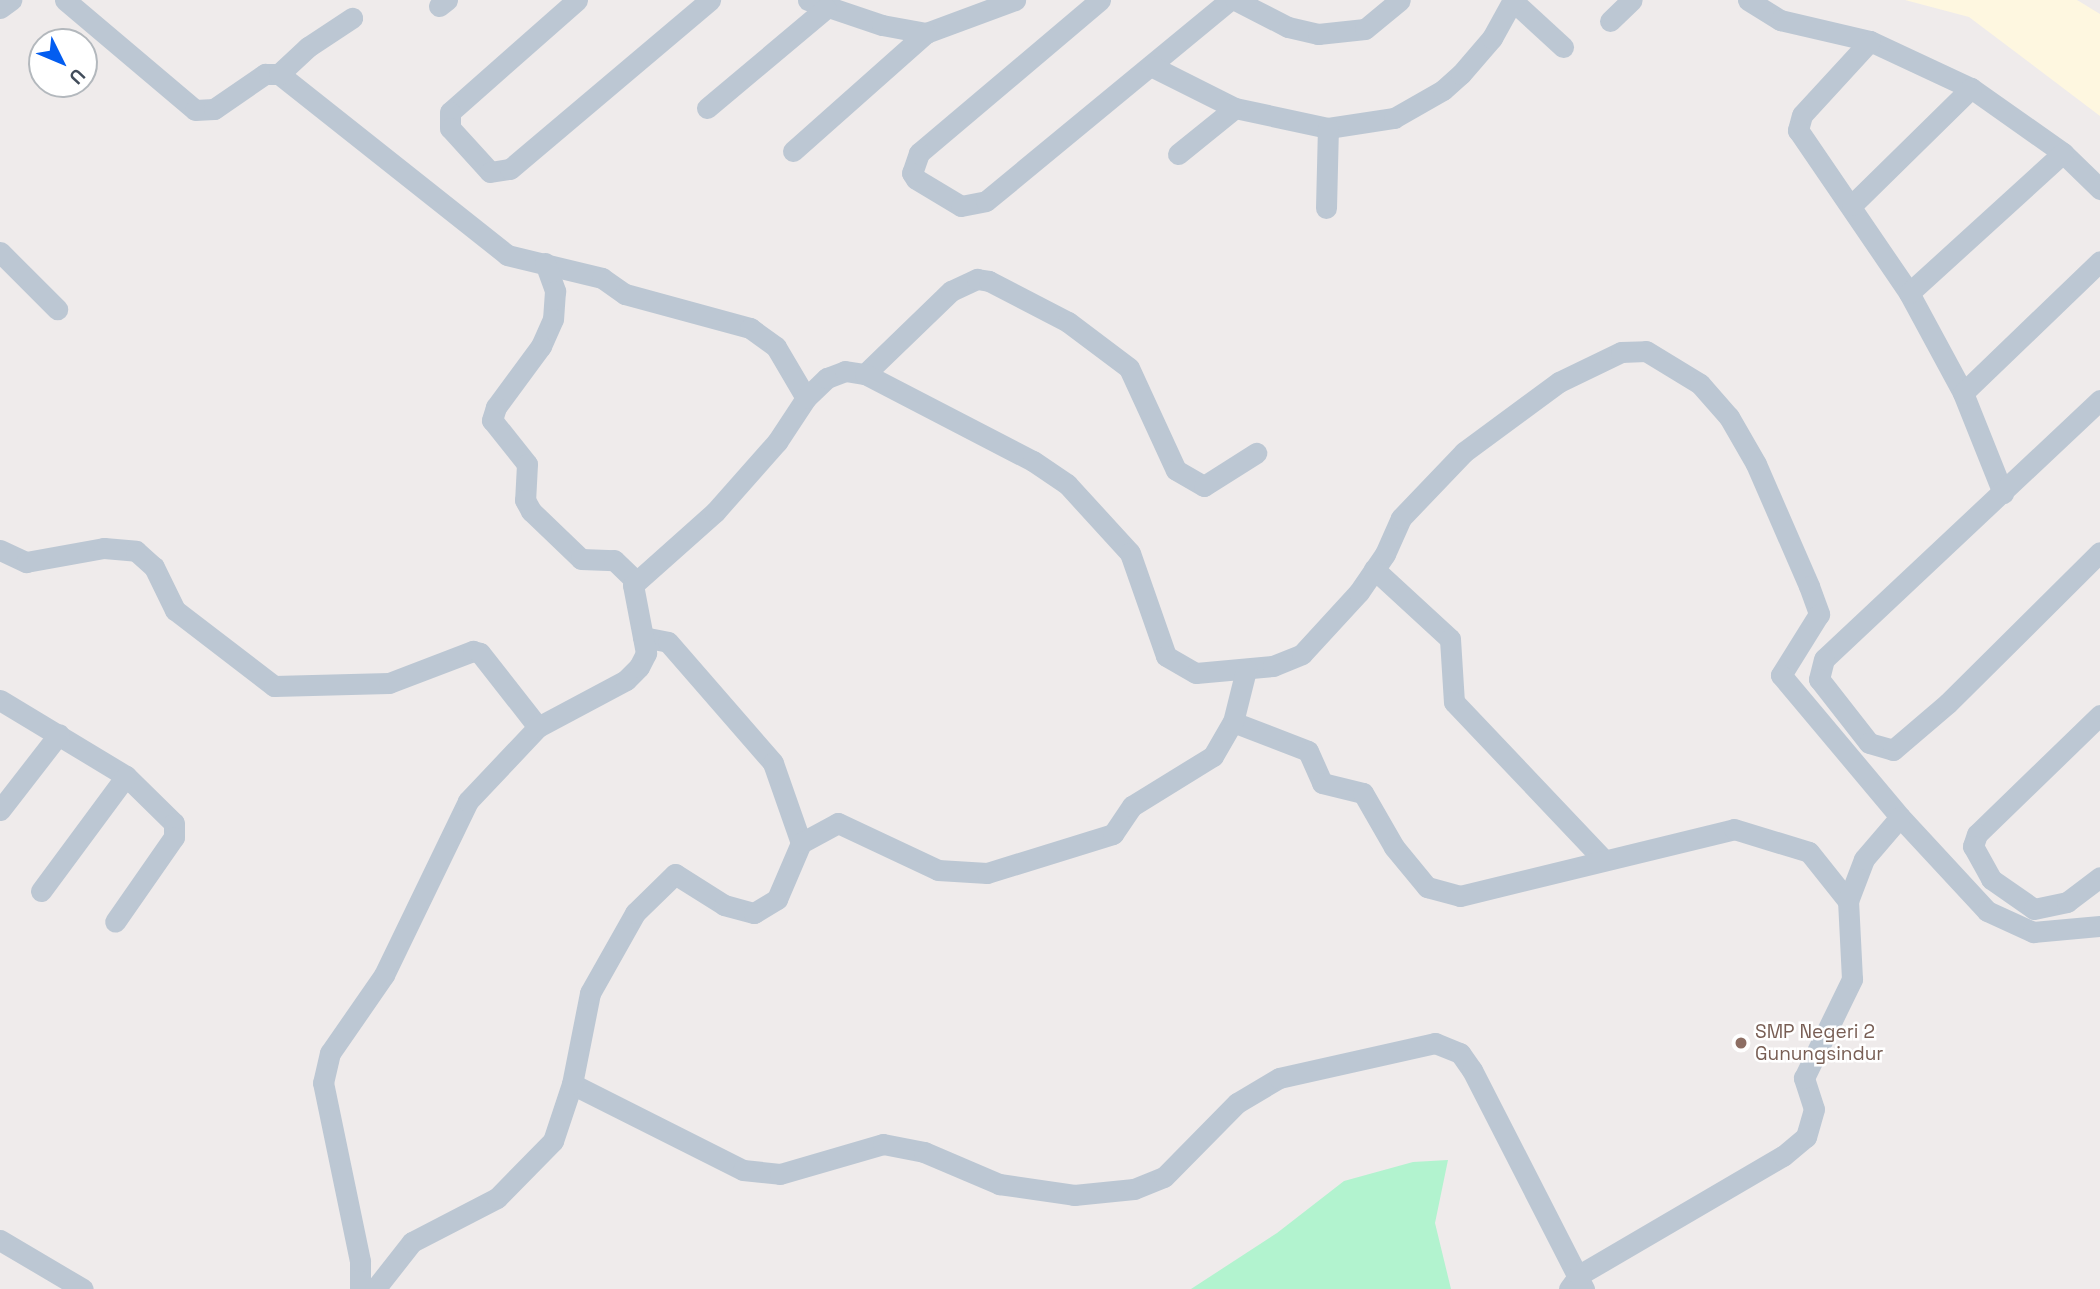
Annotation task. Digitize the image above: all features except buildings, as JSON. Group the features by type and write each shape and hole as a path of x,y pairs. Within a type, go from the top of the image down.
{"street":[{"path":"0,8 11,0"},
{"path":"65,0 195,110 214,108 265,74 279,74 507,255 602,278 625,294 750,328 776,347 806,398"},
{"path":"577,0 450,112 450,128 490,172 510,169 710,0"},
{"path":"793,151 926,33 1015,0"},
{"path":"1100,0 919,153 912,173 915,179 961,206 979,205 1233,0 1288,27 1318,33 1364,29 1400,0"},
{"path":"1151,66 1235,108 1328,128 1394,118 1443,90 1492,38 1513,0 1563,47"},
{"path":"1610,21 1632,0"},
{"path":"1748,0 1780,20 1870,41 1971,88 2063,153 2100,189"},
{"path":"707,108 817,4 926,33"},
{"path":"279,74 308,47 352,18"},
{"path":"1870,41 1797,126 1909,293 1963,393 2003,493"},
{"path":"1852,205 1971,88"},
{"path":"1178,154 1235,108"},
{"path":"1326,208 1328,128"},
{"path":"1909,293 2063,153"},
{"path":"0,252 57,309"},
{"path":"1963,393 2100,261"},
{"path":"545,263 555,291 553,319 541,346 496,407 492,420 527,464 525,500 531,511 581,559 614,560 636,581"},
{"path":"866,374 951,291 977,279 989,281 1068,322 1129,368 1176,470 1205,486 1256,453"},
{"path":"359,1289 360,1261 323,1083 325,1068 384,975 453,824 483,781 538,727 626,680 642,662 643,636 633,598 636,581 715,512 777,442 806,398 827,378 845,371 866,374 1033,461 1067,484 1130,553 1158,641 1177,666 1196,673 1273,666 1302,654 1374,569 1401,518 1425,489 1491,430 1578,373 1621,352 1646,351 1700,384 1729,417 1751,454 1819,614 1781,675 1900,817 1987,911 2033,932 2100,926"},
{"path":"2100,400 1820,663 1819,679 1875,747 1893,750 1908,742 2100,552"},
{"path":"0,550 26,562 104,548 136,551 154,567 175,610 275,686 389,683 472,651 480,653 538,727"},
{"path":"1374,569 1450,639 1454,702 1602,859"},
{"path":"643,636 668,642 773,763 801,843"},
{"path":"375,1289 412,1242 497,1198 537,1161 559,1129 572,1084 590,993 635,913 675,874 724,905 754,913 777,899 801,843 838,823 938,870 987,873 1113,834 1132,806 1213,756 1233,722 1246,670"},
{"path":"0,700 126,776 171,818 176,829 115,922"},
{"path":"2098,881 2067,902 2034,909 1991,879 1973,846 1977,834 2100,715"},
{"path":"1233,722 1308,751 1322,783 1363,793 1394,847 1427,887 1460,896 1602,859 1734,829 1809,852 1848,901"},
{"path":"0,810 60,734"},
{"path":"41,891 126,776"},
{"path":"572,1084 743,1170 780,1174 883,1144 924,1152 999,1184 1074,1195 1134,1189 1164,1177 1237,1103 1279,1078 1435,1043 1460,1054 1472,1070 1578,1284 1759,1171 1806,1137 1814,1109 1804,1079 1852,979 1848,901 1864,859 1900,817"},
{"path":"0,1240 83,1289"}],"shaded area":[{"path":"1905,0 2077,0 2100,14 2100,116 1969,17"}],"green space":[{"path":"1448,1160 1435,1223 1451,1289 1191,1289 1277,1233 1344,1181 1413,1162"}],"place":[{"name":"SMP Negeri 2 Gunungsindur","path":"1741,1043"}]}
